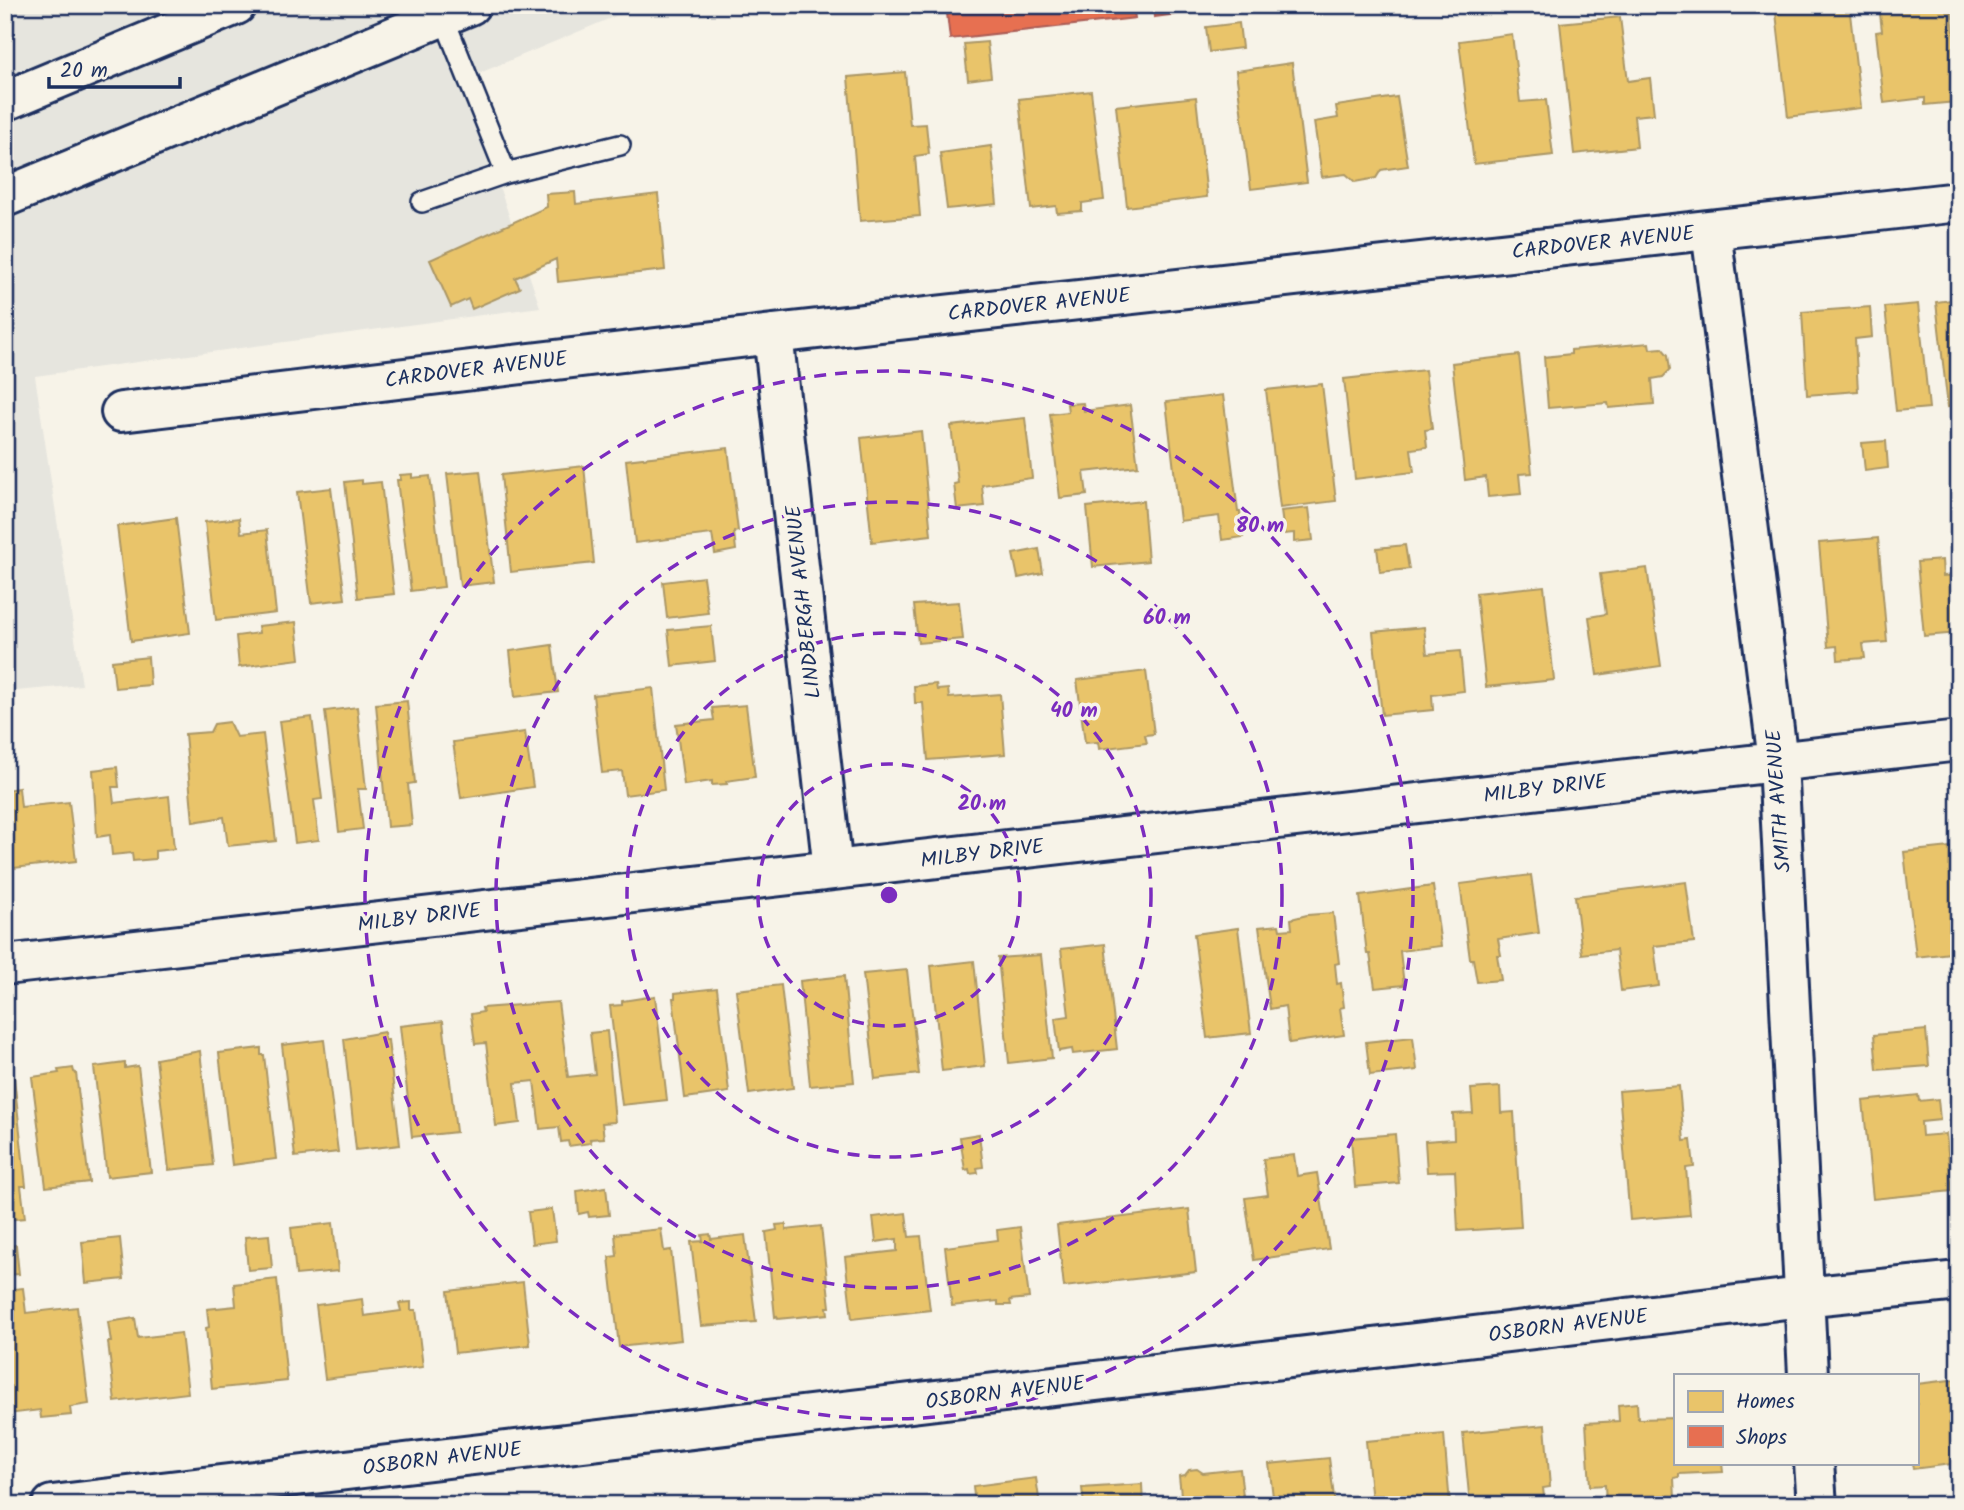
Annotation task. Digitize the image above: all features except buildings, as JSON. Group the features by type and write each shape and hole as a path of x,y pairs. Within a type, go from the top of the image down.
{"street":[{"path":"5,101 175,17 236,5"},
{"path":"5,197 456,11"},
{"name":"CARDOVER AVENUE","path":"121,412 773,334 1959,202"},
{"name":"SMITH AVENUE","path":"1711,230 1778,761 1808,1374"},
{"name":"LINDBERGH AVENUE","path":"773,334 833,870"},
{"name":"MILBY DRIVE","path":"5,965 1959,741"},
{"name":"OSBORN AVENUE","path":"52,1505 1959,1280"},
{"path":"1814,1464 1817,1505"}],"lane":[{"path":"456,11 506,173"},
{"path":"422,202 506,173 620,145"}],"shaded area":[{"path":"5,5 642,5 463,80 540,307 35,376 82,685 5,692"}]}
